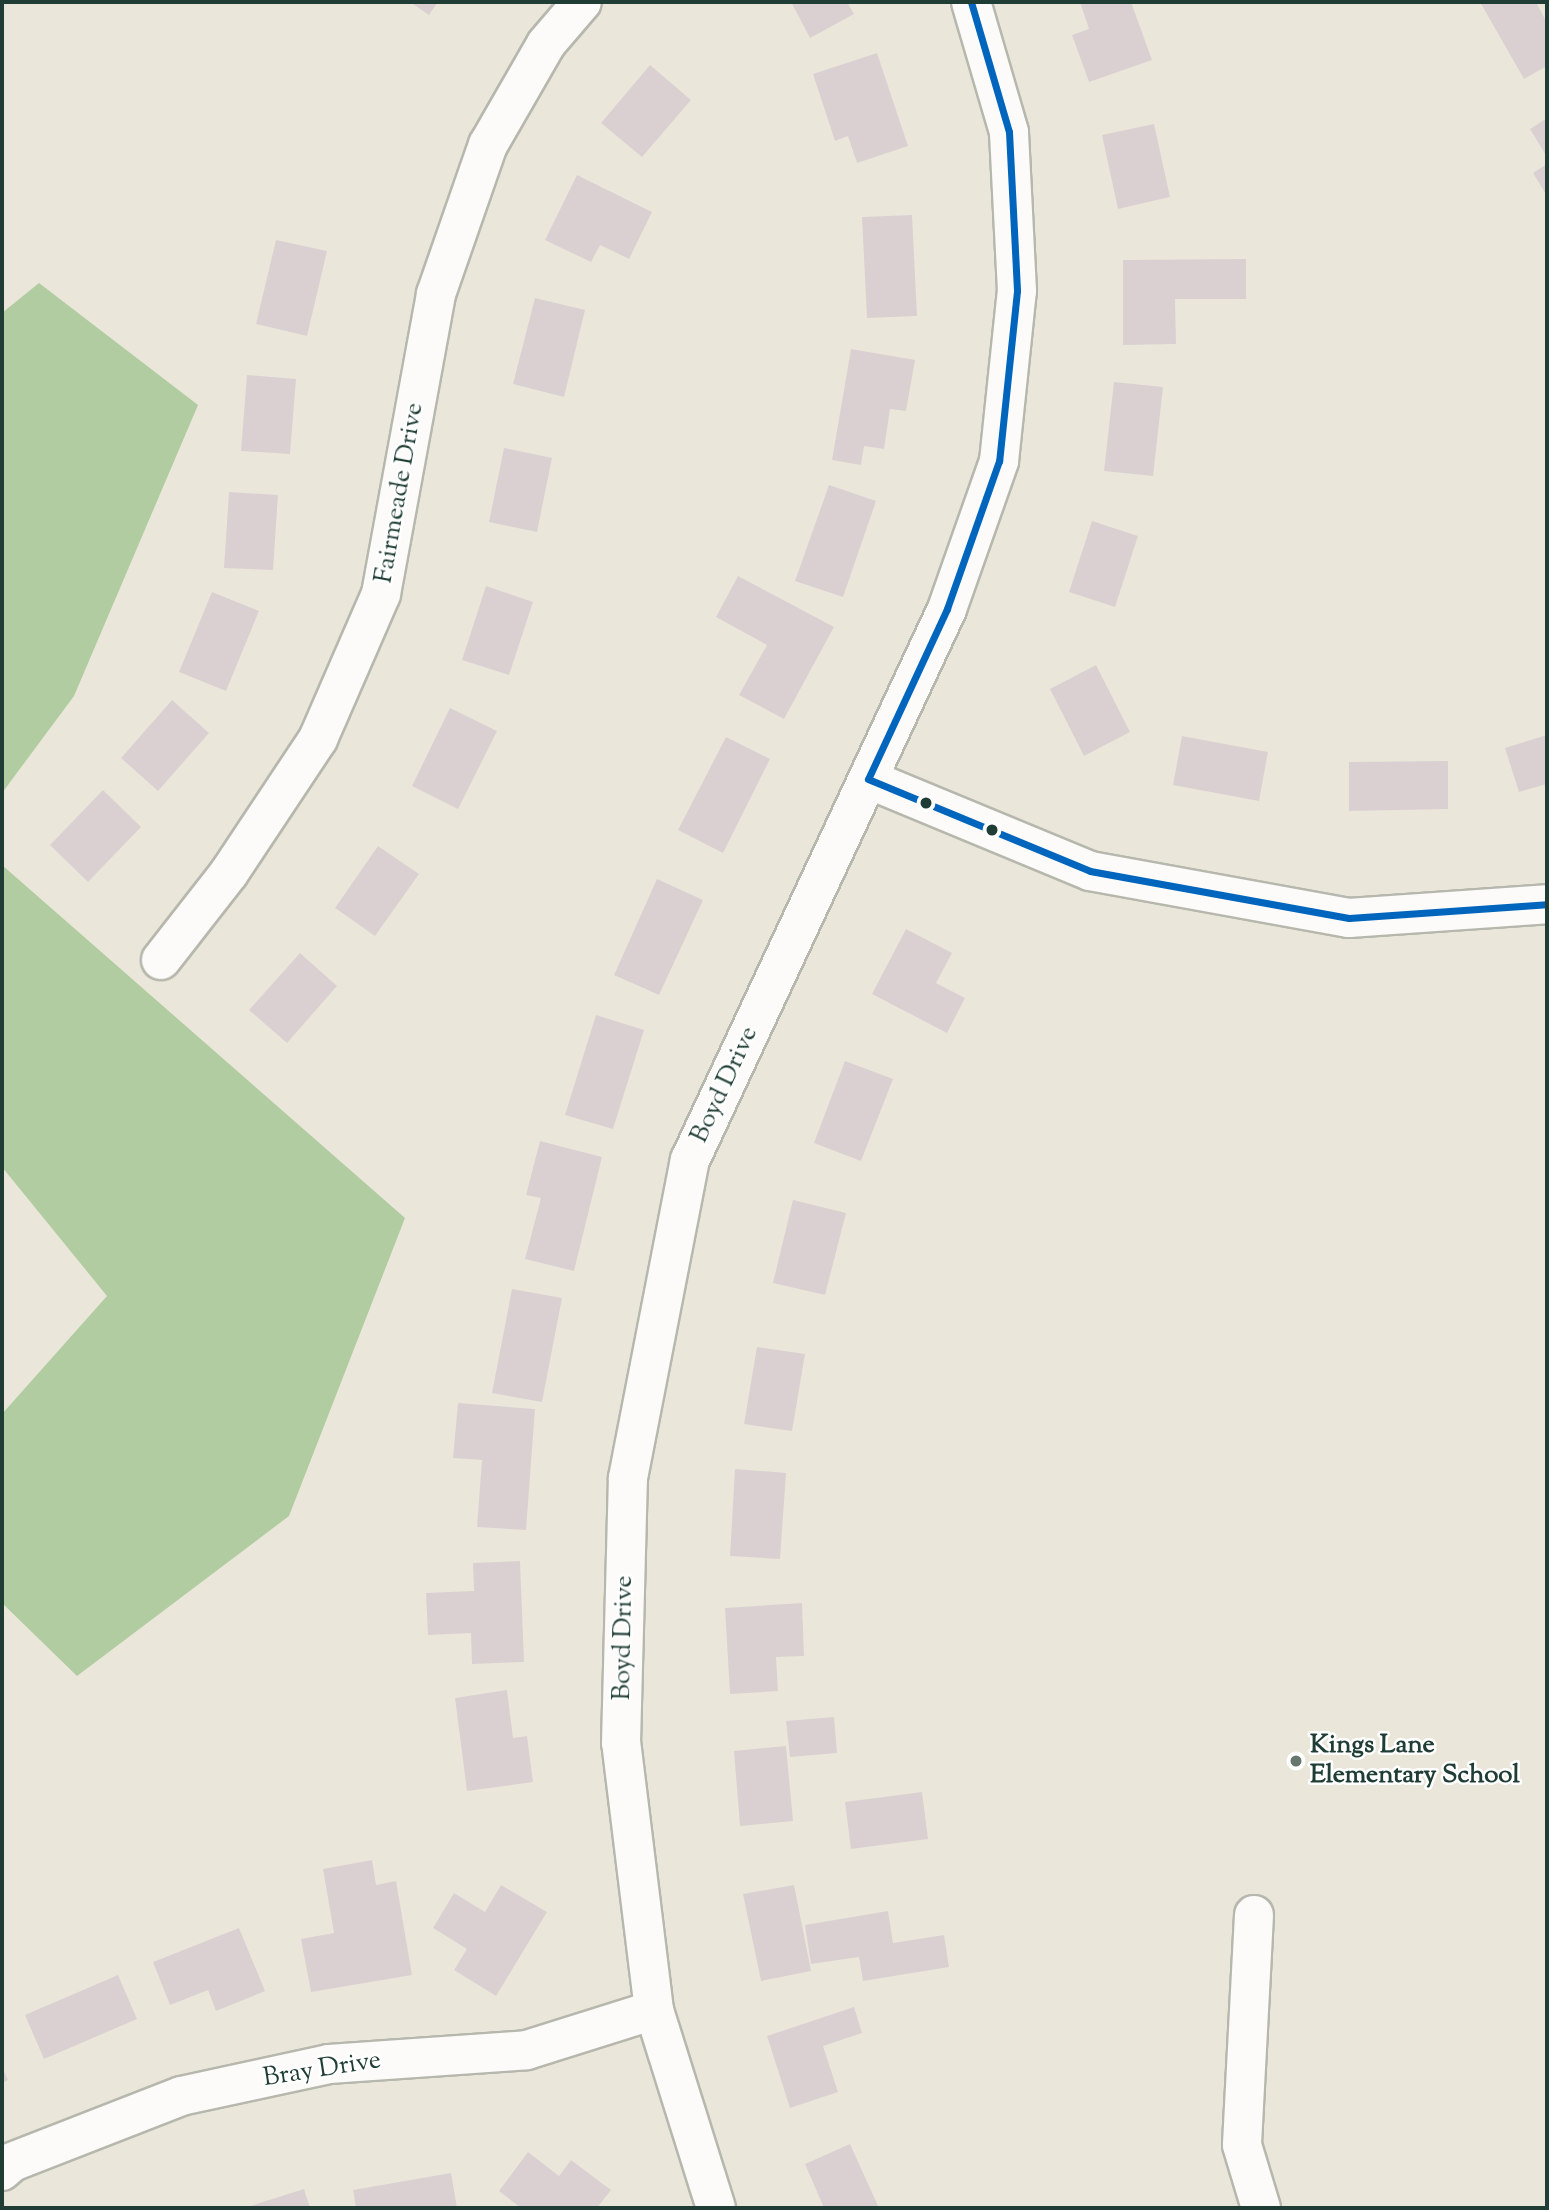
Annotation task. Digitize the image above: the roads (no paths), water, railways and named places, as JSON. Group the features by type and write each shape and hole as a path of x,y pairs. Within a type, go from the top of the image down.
{"street":[{"name":"Fairmeade Drive","path":"161,960 229,873 318,739 376,606 436,294 488,145 546,44 582,2"},
{"name":"Boyd Drive","path":"716,2208 654,2010 621,1743 628,1478 690,1160 947,609 999,461 1017,291 1009,132 971,2"},
{"path":"868,779 1090,872 1349,918 1547,904"},
{"path":"1254,1915 1242,2145 1261,2208"},
{"name":"Bray Drive","path":"2,2171 12,2162 181,2096 329,2064 527,2050 654,2010"}],"place":[{"name":"Kings Lane Elementary School","path":"1296,1761"}]}
